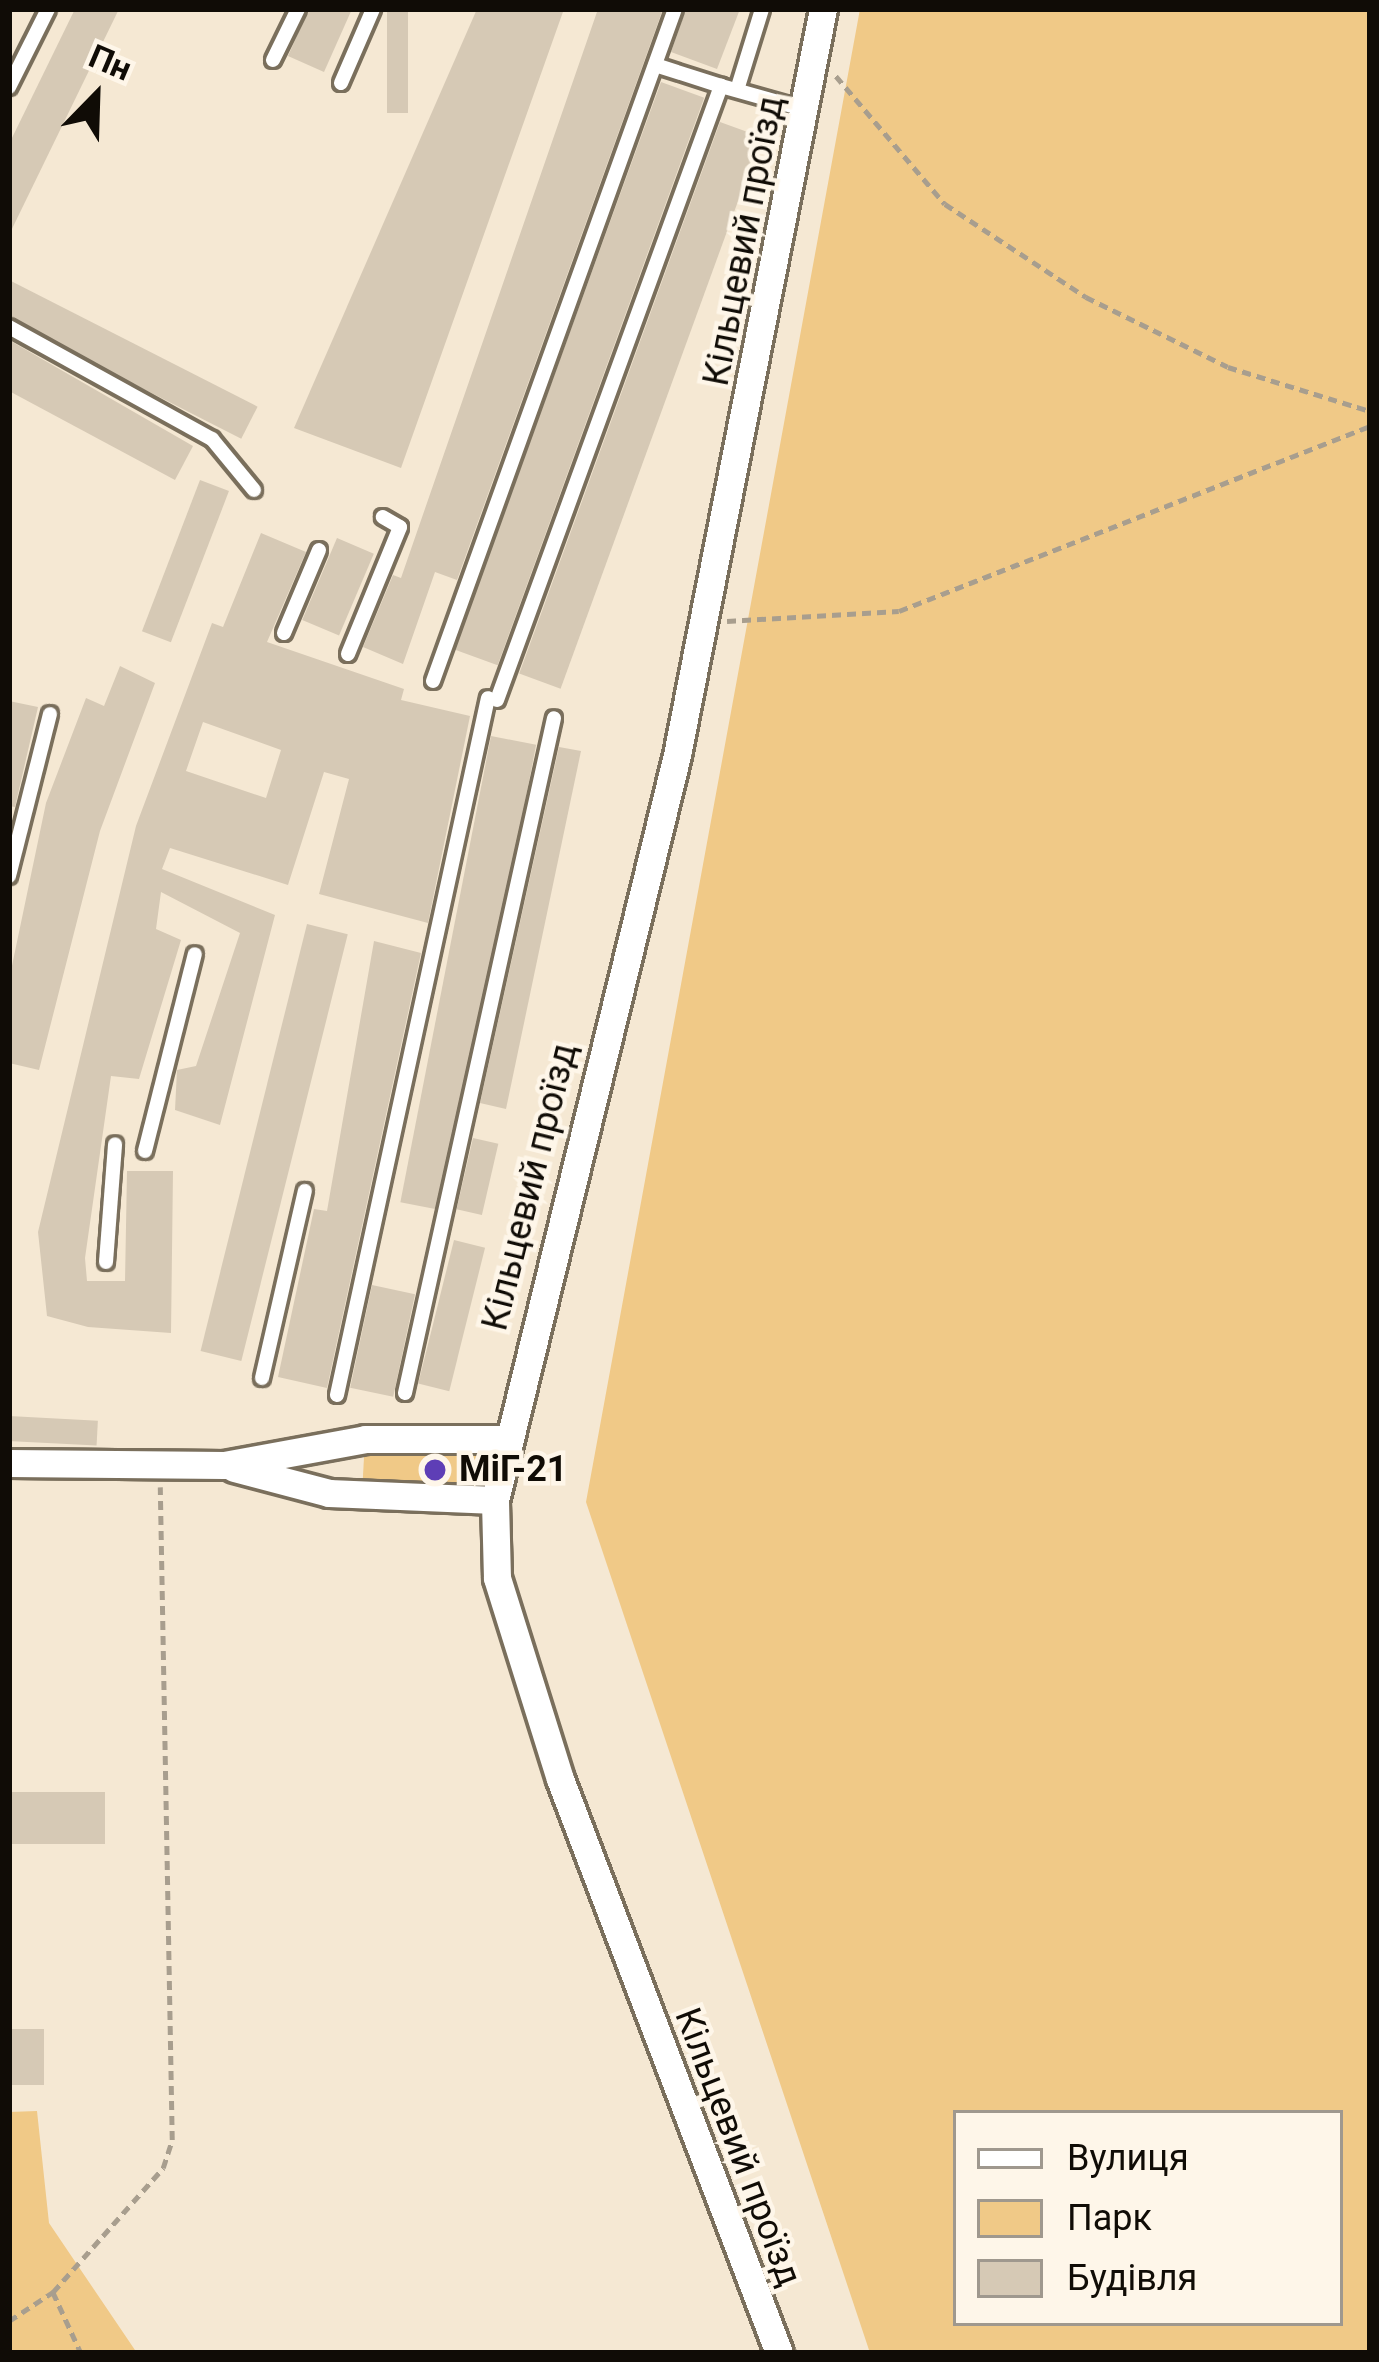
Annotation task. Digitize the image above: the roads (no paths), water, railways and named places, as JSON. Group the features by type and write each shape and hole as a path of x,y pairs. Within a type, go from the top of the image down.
{"street":[{"name":"Кільцевий проїзд","path":"778,2353 560,1779 497,1578 495,1499 677,755 808,111 823,9"},
{"path":"9,1462 224,1465 365,1439 508,1439"},
{"path":"224,1465 329,1493 495,1499"}],"lane":[{"path":"9,87 47,9"},
{"path":"273,60 298,9"},
{"path":"340,83 374,9"},
{"path":"434,681 675,9"},
{"path":"337,1395 493,699 761,9"},
{"path":"655,65 808,111"},
{"path":"9,327 212,439 254,490"},
{"path":"348,654 400,527 383,517"},
{"path":"284,633 319,550"},
{"path":"9,876 50,714"},
{"path":"404,1393 554,718"},
{"path":"146,1151 196,953"},
{"path":"106,1262 115,1144"},
{"path":"262,1378 305,1191"}],"place":[{"name":"МіГ-21","path":"435,1470"}]}
